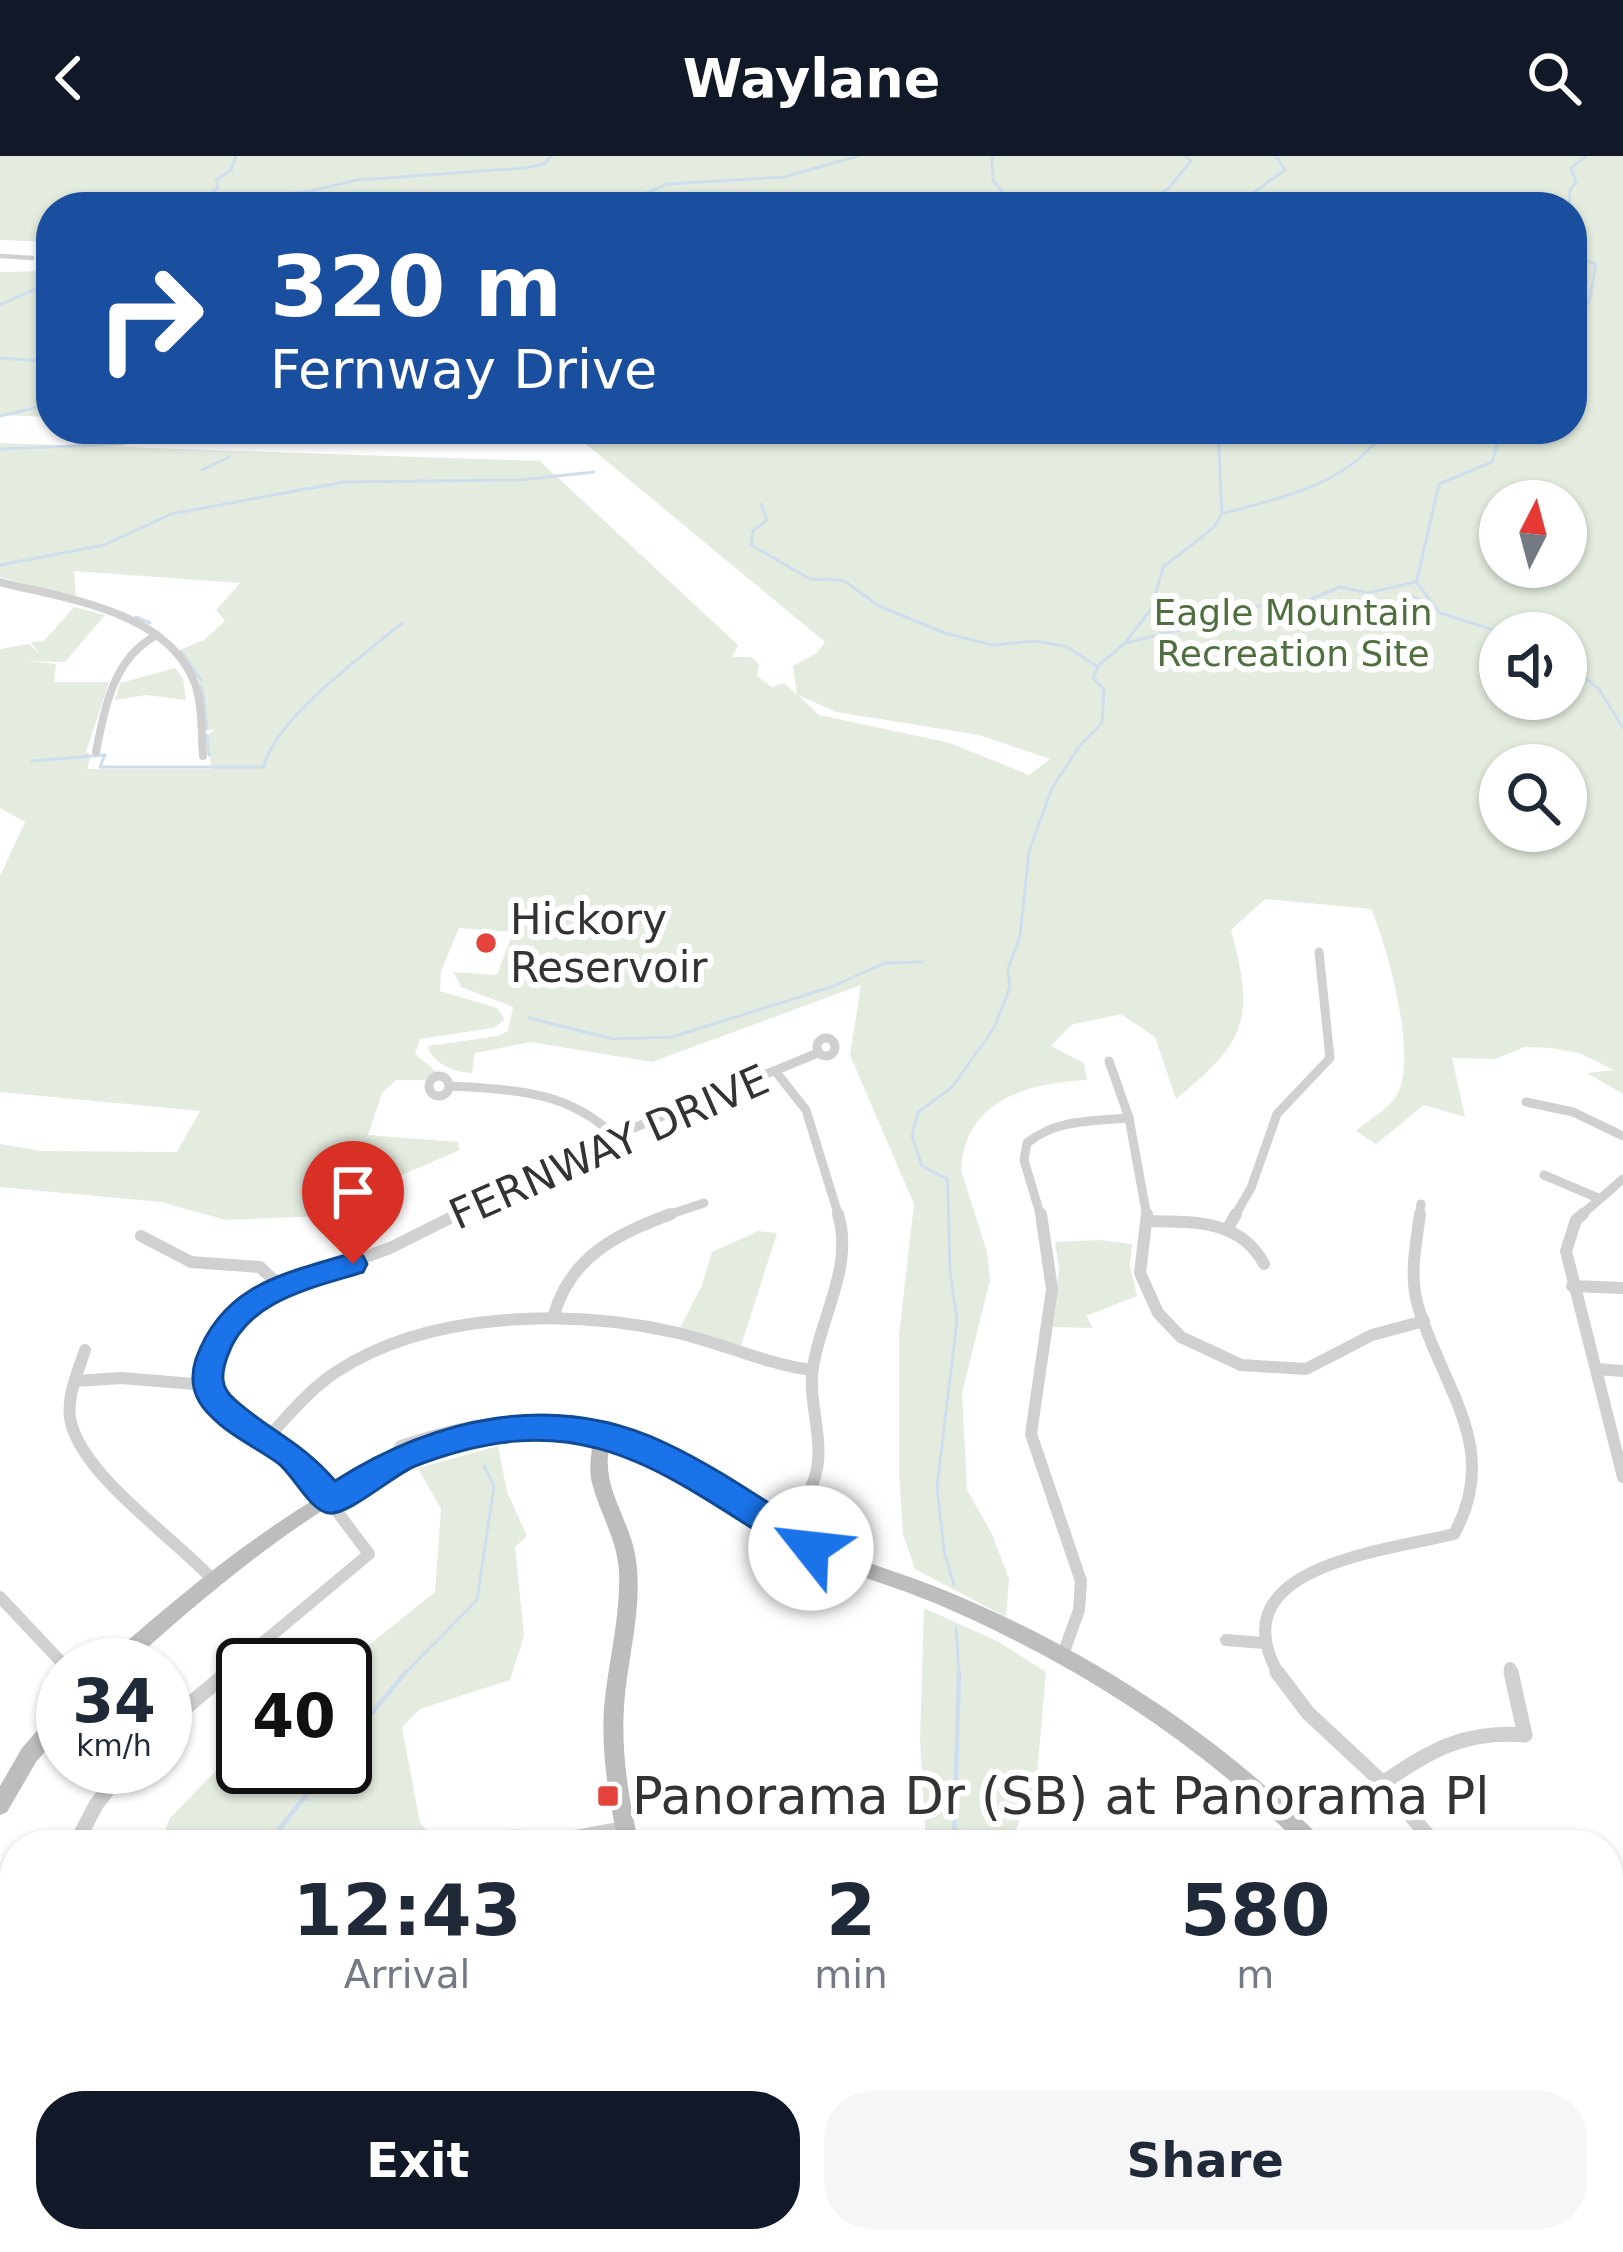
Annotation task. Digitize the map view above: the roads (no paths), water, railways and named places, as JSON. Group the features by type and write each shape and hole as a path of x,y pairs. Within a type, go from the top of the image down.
{"street":[{"path":"0,256 32,257"},
{"path":"0,582 133,620 157,635 192,676 202,756"},
{"path":"96,752 123,658 157,635"},
{"path":"1228,1228 1253,1183 1277,1114 1330,1058 1319,952"},
{"name":"FERNWAY DRIVE","path":"206,1384 214,1346 228,1323 280,1286 390,1248 614,1136 818,1053"},
{"path":"1108,1060 1129,1118 1148,1221 1140,1274 1158,1313 1205,1352 1275,1371 1306,1369 1372,1335 1424,1322"},
{"path":"776,1072 806,1110 844,1233 842,1262 812,1370 817,1469 809,1496 785,1535"},
{"path":"451,1086 566,1100 596,1116 614,1136"},
{"path":"1526,1102 1573,1112 1623,1136"},
{"path":"1062,1657 1082,1600 1076,1556 1033,1459 1031,1434 1052,1273 1049,1244 1023,1175 1022,1158 1029,1142 1058,1123 1129,1118"},
{"path":"1544,1174 1598,1198"},
{"path":"1623,1179 1576,1220 1566,1251 1623,1477"},
{"path":"554,1315 561,1285 578,1263 641,1228 704,1203"},
{"path":"1421,1204 1413,1271 1424,1322 1463,1419 1473,1464 1474,1497 1466,1520 1454,1534 1307,1574 1283,1589 1267,1616 1264,1643 1291,1698 1383,1783 1423,1830"},
{"path":"1148,1221 1202,1222 1228,1228 1250,1241 1264,1264"},
{"path":"141,1236 191,1262 260,1267 280,1286"},
{"path":"1572,1286 1623,1288"},
{"path":"269,1436 316,1388 354,1362 446,1331 554,1315 602,1317 664,1330 746,1358 812,1370"},
{"path":"85,1350 70,1415 79,1441 214,1581"},
{"path":"1596,1369 1623,1371"},
{"path":"76,1381 121,1378 206,1384 232,1416 269,1436 300,1462 369,1554 192,1702"},
{"path":"392,1462 401,1446 470,1424 567,1418 611,1426 668,1447 710,1474 715,1490"},
{"path":"146,1638 214,1581 392,1462 453,1438 496,1429 559,1427 656,1453 785,1535 950,1601 1062,1657 1211,1750 1251,1781 1299,1830"},
{"path":"604,1436 596,1456 597,1477 628,1562 614,1713 626,1830"},
{"path":"0,1597 39,1638"},
{"path":"1226,1640 1264,1643"},
{"path":"1383,1783 1440,1742 1498,1732 1526,1735 1510,1668"},
{"path":"0,1805 36,1747"},
{"path":"83,1830 104,1794"}],"waterway":[{"path":"213,192 218,188 216,180 231,170 236,156"},
{"path":"306,192 357,180 525,168 544,164 551,156"},
{"path":"649,192 667,184 784,177 858,156"},
{"path":"992,156 993,180 1002,192"},
{"path":"1163,192 1191,161 1186,156"},
{"path":"1254,192 1285,170 1276,156"},
{"path":"1570,192 1576,182 1571,168 1586,156"},
{"path":"1587,261 1596,264 1587,303"},
{"path":"0,305 36,289"},
{"path":"0,358 36,361"},
{"path":"0,416 36,408"},
{"path":"0,449 121,444"},
{"path":"954,1585 944,1551 937,1487 957,1320 947,1179 922,1166 912,1136 918,1112 952,1087 994,1028 1010,987 1008,969 1020,936 1029,851 1052,788 1081,744 1102,723 1104,689 1093,678 1099,665 1124,644 1152,608 1163,567 1213,528 1222,514 1219,444"},
{"path":"1224,513 1314,486 1353,463 1373,444"},
{"path":"1417,580 1439,484 1492,462 1497,444"},
{"path":"202,470 229,457"},
{"path":"0,565 104,545 171,514 344,482 520,480 594,472"},
{"path":"761,504 767,520 753,531 751,545 810,579 843,580 879,606 945,633 993,645 1035,641 1065,646 1098,667"},
{"path":"1126,643 1202,624 1201,616 1210,608 1296,605 1340,587 1367,593 1416,582"},
{"path":"1417,583 1440,613 1479,625"},
{"path":"1407,593 1436,609"},
{"path":"136,617 150,623"},
{"path":"32,761 105,755 100,767 264,767 284,729 302,709 402,623"},
{"path":"181,651 201,680"},
{"path":"1587,680 1599,689 1623,728"},
{"path":"202,687 207,729"},
{"path":"207,735 209,755"},
{"path":"529,1018 613,1039 672,1037 831,987 885,963 922,962"},
{"path":"403,1675 477,1600 494,1486 484,1466"},
{"path":"956,1627 959,1674"},
{"path":"372,1713 406,1672"},
{"path":"954,1830 959,1674"},
{"path":"279,1830 307,1794"}],"place":[{"name":"Hickory Reservoir","path":"486,943"},
{"name":"Panorama Dr (SB) at Panorama Pl","path":"608,1796"}],"park label":[{"name":"Eagle Mountain Recreation Site","path":"1293,632"}]}
